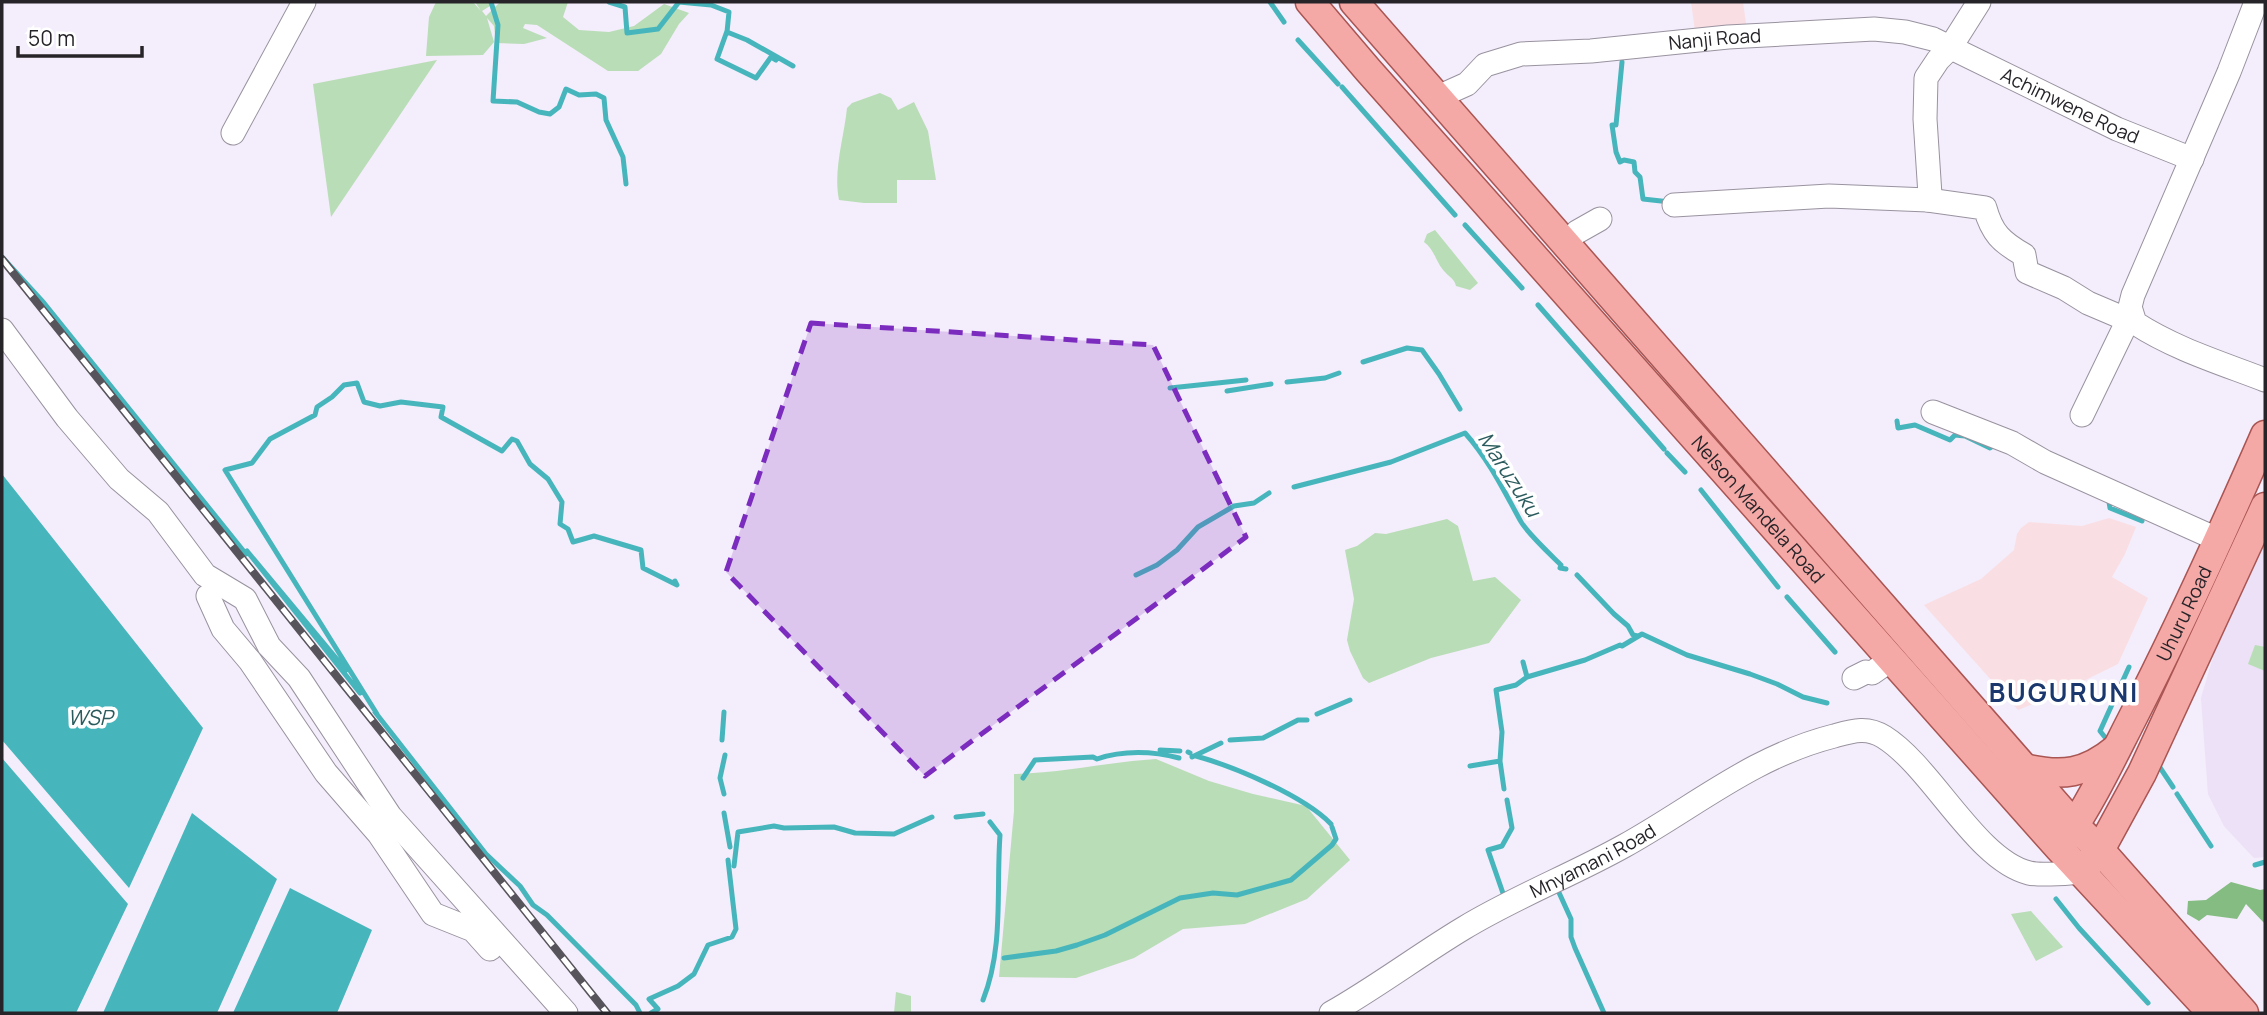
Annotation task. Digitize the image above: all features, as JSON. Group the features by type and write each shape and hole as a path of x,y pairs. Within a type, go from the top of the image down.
{"main road":[{"name":"Nelson Mandela Road","path":"1354,2 2024,768 2061,849"},
{"name":"Nelson Mandela Road","path":"1318,6 1368,70 2081,872 2212,1013"},
{"name":"Uhuru Road","path":"2061,849 2116,749 2219,540 2265,435"},
{"name":"Uhuru Road","path":"2081,872 2100,850 2142,773 2265,507"},
{"path":"2024,768 2060,774 2102,761 2116,749"},
{"path":"2061,849 2100,850 2244,1013"}],"street":[{"path":"233,133 304,2"},
{"path":"1928,200 1930,195 1925,119 1928,74 1950,48 1979,2"},
{"path":"2082,415 2131,321 2133,295 2256,2"},
{"name":"Nanji Road","path":"1438,97 1467,84 1485,65 1521,54 1591,51 1728,37 1874,29 1924,37 1950,48"},
{"name":"Achimwene Road","path":"1950,48 2118,129 2192,159"},
{"path":"1674,205 1829,196 1928,200 1985,208 1990,226 2006,245 2024,255 2027,272 2181,348 2265,380"},
{"path":"1577,232 1600,219"},
{"path":"2,330 60,408 119,479 134,505 208,596 223,629 250,661 327,772 379,834 433,914 473,930 553,1013"},
{"path":"1933,412 2012,443 2045,462 2219,540"},
{"path":"119,479 159,512 205,575 245,599 270,646"},
{"path":"208,596 230,605 299,678 390,816 566,1013"},
{"path":"1854,678 1866,672 1872,673 1892,659"},
{"name":"Mnyamani Road","path":"1331,1013 1365,994 1465,927 1615,851 1754,767 1797,746 1863,729 1883,736 1913,762 1992,852 2007,863 2028,873 2061,849"}],"highlighted area":[{"path":"811,323 1153,345 1246,537 925,776 726,572"}],"shaded area":[{"path":"1691,2 1743,2 1747,30 1696,38"},
{"path":"2109,518 2136,527 2112,577 2148,598 2118,664 2018,710 1924,605 1981,579 2014,550 2017,534 2029,522 2082,526"},
{"path":"2265,540 2265,857 2254,858 2224,826 2208,794 2201,698 2221,630"}],"green space":[{"path":"436,2 473,2 481,11 475,2 490,2 490,6 482,11 486,16 500,2 568,2 563,17 579,30 609,32 634,26 664,4 689,13 661,54 638,71 608,71 537,25 525,24 523,28 547,38 524,44 496,43 494,26 487,18 494,42 483,55 426,56 429,17"},
{"path":"437,60 331,217 313,84"},
{"path":"880,93 891,98 898,110 914,102 928,131 936,180 897,180 897,203 839,200 838,166 847,108 852,103"},
{"path":"1435,230 1478,283 1470,290 1456,286 1424,242 1427,234"},
{"path":"1447,519 1458,526 1473,581 1495,577 1521,600 1489,643 1431,658 1369,683 1363,678 1347,640 1354,599 1345,550 1357,546 1375,533 1386,534"},
{"path":"2255,645 2265,647 2265,671 2248,664"},
{"path":"1156,759 1209,781 1306,806 1350,860 1307,899 1245,924 1183,929 1134,958 1076,978 999,977 1014,811 1014,774"},
{"path":"2231,882 2265,889 2265,924 2246,904 2237,919 2207,915 2199,921 2187,914 2188,901 2206,900"},
{"path":"2031,911 2063,947 2036,961 2011,914"},
{"path":"896,992 911,996 911,1013 894,1013"}],"water":[{"name":"WSP","path":"2,474 203,728 129,888 2,740"},
{"path":"2,758 128,904 76,1013 2,1013"},
{"path":"192,813 277,879 217,1013 103,1013"},
{"path":"290,888 372,930 337,1013 233,1013"}],"waterway":[{"path":"491,2 498,25 493,101 517,102 550,114 559,107 566,89 579,95 596,94 604,98 606,120 623,157 626,184"},
{"path":"609,2 625,7 627,33 658,29 679,2 711,5 729,12 727,32 793,66"},
{"path":"1270,2 1284,22"},
{"path":"727,31 717,59 756,78 771,57 776,60"},
{"path":"1298,40 1338,84"},
{"path":"1622,62 1616,125 1612,125 1616,152 1620,162 1634,162 1635,172 1640,177 1643,199 1670,202"},
{"path":"1342,87 1455,215"},
{"path":"1465,225 1522,288"},
{"path":"2,257 44,303 246,554"},
{"path":"1538,305 1664,449"},
{"path":"1363,362 1407,348 1422,350 1460,409"},
{"path":"1287,382 1325,378 1339,373"},
{"path":"1170,388 1246,380"},
{"path":"377,714 225,470 252,463 270,439 315,415 317,407 344,385 357,383 364,402 380,406 401,402 443,407 441,417 502,451 512,439 517,441 530,464 548,479 562,502 560,524 568,529 573,542 594,536 641,550 643,568 677,585 675,581"},
{"path":"1227,391 1271,384"},
{"path":"1897,421 1898,428 1915,425 1950,440 1955,435 1965,436 1990,448 1997,443"},
{"name":"Maruzuku","path":"1294,487 1391,462 1465,433 1488,464 1523,525 1561,565 1560,568 1566,569"},
{"path":"1667,453 1685,472"},
{"path":"1701,490 1778,587"},
{"path":"1136,575 1157,565 1177,550 1198,527 1234,506 1254,503 1269,493"},
{"path":"2108,496 2110,508 2142,521"},
{"path":"346,670 247,551 360,693"},
{"path":"1577,575 1628,626 1633,635 1638,636"},
{"path":"1787,597 1835,652"},
{"path":"1504,789 1500,761 1502,732 1496,690 1622,646 1642,634 1687,655 1750,674 1803,697 1827,703"},
{"path":"1523,662 1527,677"},
{"path":"2108,741 2100,731 2129,667"},
{"path":"1317,714 1350,700"},
{"path":"375,712 486,854 520,886 533,905 547,915 636,1005 640,1013"},
{"path":"722,740 724,712"},
{"path":"1230,740 1263,738 1298,720 1307,720"},
{"path":"1192,757 1221,743"},
{"path":"1160,750 1180,751"},
{"path":"1023,778 1035,760 1097,759 1138,753 1179,758"},
{"path":"724,794 720,778 725,755"},
{"path":"1196,756 1230,767 1287,793 1331,824"},
{"path":"1470,766 1500,761"},
{"path":"2157,763 2173,787"},
{"path":"2177,794 2211,846"},
{"path":"1505,899 1488,850 1502,846 1512,828 1507,800"},
{"path":"724,813 730,847"},
{"path":"956,817 983,814"},
{"path":"734,866 738,832 774,826 834,827 855,833 894,834 932,817"},
{"path":"983,1000 994,960 998,919 1000,835 990,822"},
{"path":"1004,958 1056,951 1077,945 1105,935 1180,898 1213,893 1237,895 1291,880 1332,845 1336,839 1332,827"},
{"path":"651,1013 658,1009 649,999 678,986 694,974 708,945 732,937 736,929 728,860"},
{"path":"2255,865 2265,862"},
{"path":"1556,886 1571,919 1571,937 1575,948 1604,1013"},
{"path":"2056,899 2148,1003"}],"railway":[{"path":"2,259 607,1013"}],"district":[{"name":"BUGURUNI","path":"2064,692"}]}
